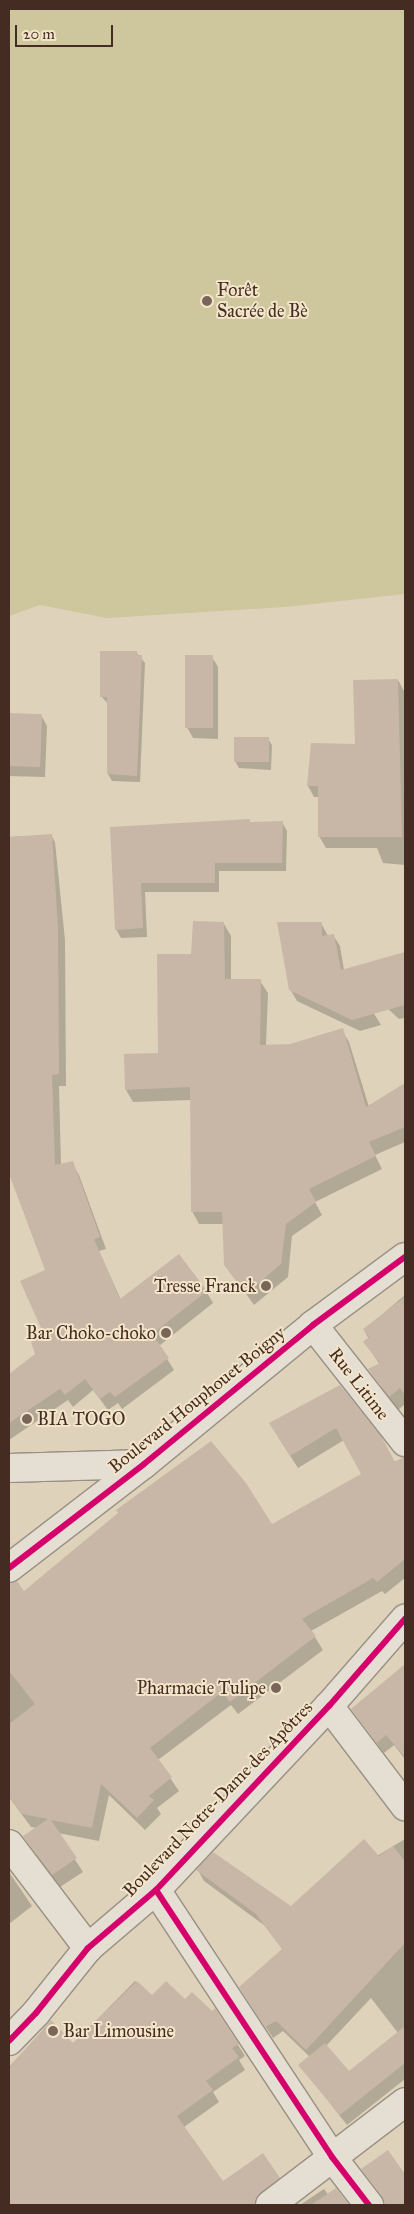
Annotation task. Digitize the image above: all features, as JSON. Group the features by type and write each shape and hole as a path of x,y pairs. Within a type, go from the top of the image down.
{"street":[{"name":"Boulevard Houphouet Boigny","path":"9,1568 144,1464 313,1325 405,1257"},
{"name":"Rue Litime","path":"313,1325 405,1442"},
{"path":"9,1468 144,1464"},
{"name":"Boulevard Notre-Dame des Apôtres","path":"9,2041 36,2013 88,1948 156,1890 329,1706 405,1618"},
{"path":"329,1706 405,1806"},
{"path":"9,1844 88,1948"},
{"path":"156,1890 332,2157 369,2205"},
{"path":"270,2205 405,2102"}],"shaded area":[{"name":"Forêt Sacrée de Bè","path":"9,9 405,9 405,594 285,607 107,618 40,605 9,616"}],"building":[{"path":"100,651 137,651 137,655 142,655 137,776 107,774 107,697 100,697"},
{"path":"185,655 213,655 213,728 185,728"},
{"path":"398,679 402,837 318,837 318,786 307,786 311,743 355,744 353,680"},
{"path":"9,713 42,714 40,767 9,766"},
{"path":"234,737 269,737 269,762 234,762"},
{"path":"250,819 250,822 283,821 282,863 215,863 215,883 141,883 143,928 115,930 110,827"},
{"path":"52,834 58,927 59,1074 52,1075 55,1165 73,1161 100,1237 94,1239 120,1299 179,1254 207,1291 152,1334 169,1358 115,1397 110,1392 100,1399 85,1379 65,1395 60,1389 9,1423 9,1374 35,1354 31,1342 45,1337 20,1281 45,1270 9,1173 9,837"},
{"path":"193,921 224,922 225,979 261,979 260,1045 290,1044 343,1028 366,1107 405,1083 405,1127 369,1142 376,1156 309,1189 316,1202 286,1224 281,1264 246,1294 224,1265 222,1212 191,1212 190,1087 125,1090 124,1054 158,1053 157,954 191,954"},
{"path":"277,922 322,922 322,936 334,934 341,970 405,952 405,1005 352,1020 289,990"},
{"path":"405,1297 405,1395 400,1388 389,1397 368,1369 380,1363 363,1342 369,1337 363,1329"},
{"path":"340,1385 381,1436 395,1462 405,1457 405,1559 377,1582 373,1578 302,1619 316,1636 230,1702 222,1692 150,1748 172,1777 149,1796 154,1800 137,1818 101,1784 92,1828 51,1820 77,1858 52,1875 23,1836 48,1819 22,1814 9,1796 9,1724 35,1704 9,1671 9,1583 17,1581 24,1591 118,1513 116,1510 211,1441 246,1483 272,1524 361,1474 336,1428 290,1456 269,1423"},
{"path":"405,1664 405,1757 386,1735 377,1743 351,1709"},
{"path":"364,1839 379,1856 393,1846 405,1861 405,1943 306,2050 276,2021 265,2027 239,1987 282,1949 256,1914 196,1870 213,1852 291,1906"},
{"path":"137,1981 152,1995 166,1981 185,1999 192,1992 212,2011 215,2008 239,2044 232,2048 239,2057 206,2081 213,2090 177,2116 223,2181 263,2153 280,2178 260,2193 255,2205 9,2205 9,2068 51,2020 73,2043"},
{"path":"405,2026 405,2063 340,2115 298,2065 325,2043 349,2071"},
{"path":"388,2150 405,2174 405,2205 384,2205 381,2195 361,2169"},
{"path":"336,2188 349,2205 311,2205"}],"cycle path":[{"path":"9,1568 144,1464 313,1325 405,1257"},
{"path":"9,2041 36,2013 88,1948 156,1890 329,1706 405,1619"},
{"path":"156,1890 332,2157 369,2205"}],"place":[{"name":"Forêt Sacrée de Bè","path":"207,301"},
{"name":"Tresse Franck","path":"266,1286"},
{"name":"Bar Choko-choko","path":"166,1333"},
{"name":"BIA TOGO","path":"27,1419"},
{"name":"Pharmacie Tulipe","path":"276,1688"},
{"name":"Bar Limousine","path":"53,2031"}]}
